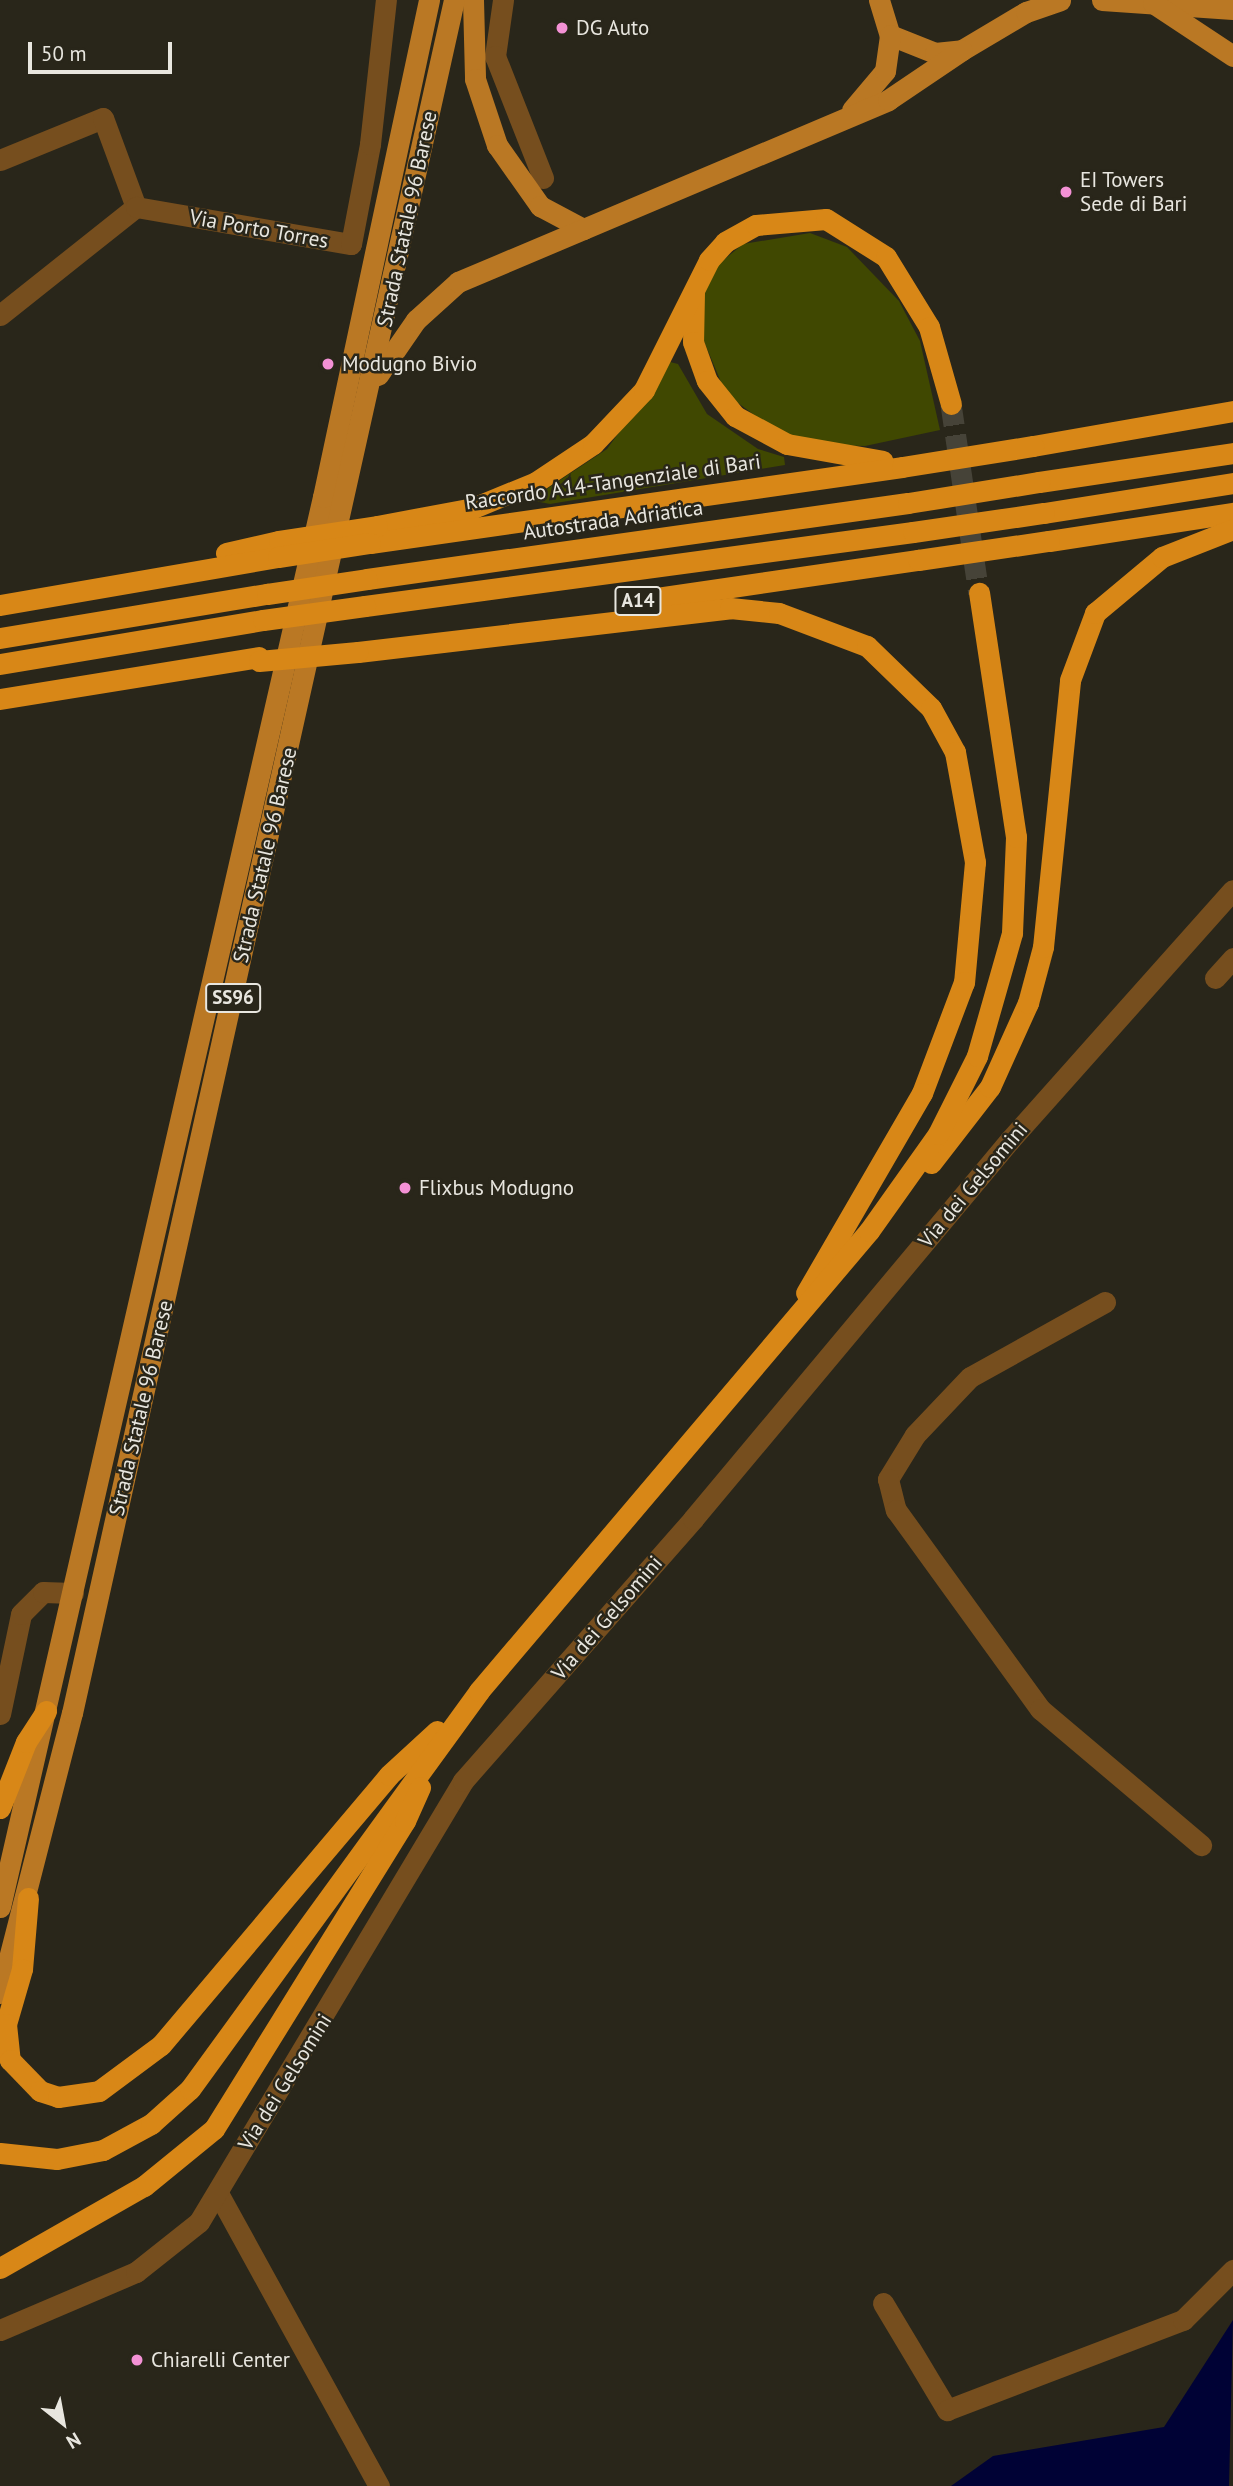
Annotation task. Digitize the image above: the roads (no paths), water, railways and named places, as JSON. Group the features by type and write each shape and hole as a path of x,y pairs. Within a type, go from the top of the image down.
{"highway":[{"path":"373,535 473,508 564,467 644,390 694,284 725,242 757,225 826,219 886,257 929,327 951,404"},
{"path":"694,284 693,342 707,382 734,416 786,444 898,467"},
{"name":"Raccordo A14-Tangenziale di Bari","path":"0,605 278,549 898,467 1233,411"},
{"name":"Autostrada Adriatica","path":"0,638 267,594 908,503 1233,453"},
{"name":"A14","path":"0,664 263,620 913,532 1233,483"},
{"name":"A14","path":"0,699 179,668 358,647 1233,513"},
{"path":"1,2153 36,2159 91,2153 129,2138 174,2105 438,1744 480,1691 888,1207 958,1135 990,1087 1028,1003 1043,947 1070,680 1095,613 1161,557 1233,529"},
{"path":"888,1207 938,1134 977,1056 1012,933 1016,837 979,593"},
{"path":"358,647 730,608 779,613 867,646 932,708 955,752 975,862 964,982 922,1093 792,1322"},
{"path":"28,1898 22,1969 6,2024 10,2060 26,2083 48,2094 99,2091 161,2045 389,1775 480,1691"},
{"path":"0,1808 26,1742 46,1712"},
{"path":"0,2268 154,2179 214,2129 405,1821 438,1744"}],"main road":[{"name":"Strada Statale 96 Barese","path":"0,1907 74,1593 429,0"},
{"name":"Strada Statale 96 Barese","path":"0,1993 28,1898 369,391 454,0"},
{"path":"473,0 475,79 511,171 540,206 583,229"},
{"path":"369,391 416,320 458,282 888,100 962,50 1026,12 1060,0"},
{"path":"1102,0 1233,9"},
{"path":"840,121 885,71 890,35 877,2"},
{"path":"1153,3 1233,56"},
{"path":"890,35 918,51 962,50"}],"street":[{"name":"Via Porto Torres","path":"136,207 351,244 370,144 386,0"},
{"path":"503,0 495,56 532,156 543,178"},
{"path":"0,160 103,118 136,207 0,316"},
{"path":"511,171 532,156"},
{"name":"Via dei Gelsomini","path":"0,2330 136,2272 173,2248 219,2195 463,1781 693,1519 1009,1141 1233,890"},
{"path":"1215,978 1233,958"},
{"path":"1105,1302 970,1377 915,1434 888,1479 896,1510 1041,1709 1201,1845"},
{"path":"0,1714 21,1614 43,1592 74,1593"},
{"path":"219,2195 379,2486"},
{"path":"883,2303 947,2410 1183,2320 1233,2270"}],"tunnel":[{"path":"951,404 979,593"}],"place":[{"name":"DG Auto","path":"562,28"},
{"name":"EI Towers Sede di Bari","path":"1066,192"},
{"name":"Modugno Bivio","path":"328,364"},
{"name":"Flixbus Modugno","path":"405,1188"},
{"name":"Chiarelli Center","path":"137,2360"}]}
